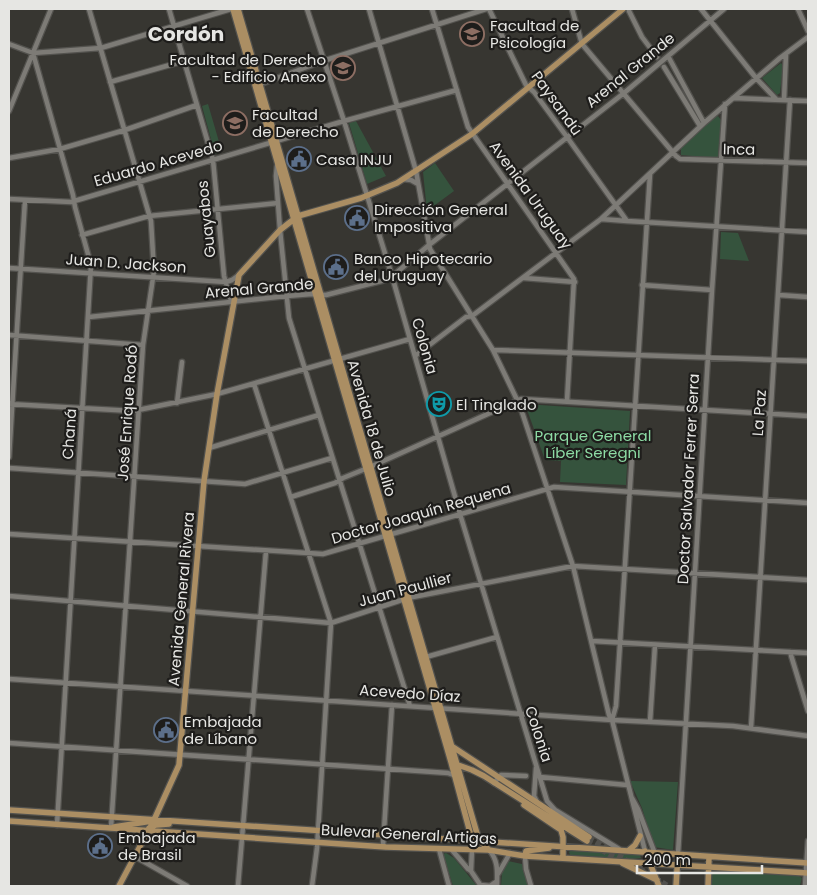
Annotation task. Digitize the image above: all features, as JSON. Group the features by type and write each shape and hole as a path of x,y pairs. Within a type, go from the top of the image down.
{"main road":[{"name":"Avenida 18 de Julio","path":"232,9 258,85"},
{"name":"Avenida 18 de Julio","path":"238,9 274,142 437,707 472,841 472,849"},
{"path":"239,274 280,230 296,218 367,196 403,179 472,134 626,10"},
{"name":"Avenida 18 de Julio","path":"274,142 278,164 296,218"},
{"name":"Avenida General Rivera","path":"119,886 178,771 204,481 217,394 239,274"},
{"name":"Avenida 18 de Julio","path":"406,598 426,657 437,707 453,747 480,841 489,850"},
{"path":"453,747 496,780 522,804 561,830 564,837 563,858"},
{"path":"451,762 496,780 539,805 588,839 514,796"},
{"path":"461,778 472,773 479,773"},
{"name":"Bulevar General Artigas","path":"9,810 808,863"},
{"path":"111,828 154,820"},
{"name":"Bulevar General Artigas","path":"9,822 439,850 489,850 525,856 807,873"},
{"path":"147,831 156,825 195,823"},
{"path":"629,850 635,845 640,836"},
{"path":"525,856 526,851 553,846"},
{"path":"645,852 658,883"},
{"path":"676,886 678,854"},
{"path":"708,886 709,857"},
{"path":"620,862 658,883"}],"street":[{"path":"9,111 51,9"},
{"name":"José Enrique Rodó","path":"89,9 149,216 154,278 143,345 111,828"},
{"name":"Guayabos","path":"169,9 213,160 226,282"},
{"path":"9,44 33,53 100,48 232,9"},
{"name":"Colonia","path":"307,9 392,276 437,436 547,802 550,806 620,850"},
{"path":"369,9 416,171 429,245 493,350 517,400 548,489 573,566 608,715 612,720 645,852"},
{"name":"Avenida Uruguay","path":"432,9 468,127 557,252 575,282"},
{"path":"258,85 323,61 488,9"},
{"name":"Paysandú","path":"488,9 528,87 534,92 627,221"},
{"path":"572,9 582,44 672,152"},
{"path":"701,9 776,100"},
{"name":"Arenal Grande","path":"89,317 287,296 326,295 385,281 624,93 724,9"},
{"path":"798,9 808,31"},
{"path":"626,10 657,57"},
{"path":"415,356 466,317 472,316 524,278 600,219 702,124 808,37"},
{"name":"Chaná","path":"33,53 91,265 88,341 57,825"},
{"path":"784,100 786,54"},
{"path":"668,56 702,124"},
{"path":"110,82 184,61"},
{"path":"664,67 702,124"},
{"name":"Eduardo Acevedo","path":"9,199 74,201 344,121 457,90"},
{"path":"732,98 808,101"},
{"name":"La Paz","path":"751,728 790,100"},
{"name":"Doctor Salvador Ferrer Serra","path":"678,854 725,104"},
{"path":"9,158 60,149 125,130 197,105"},
{"name":"Inca","path":"672,152 680,159 808,164"},
{"name":"Avenida 18 de Julio","path":"278,164 276,176 289,318 410,706"},
{"path":"612,720 616,706 650,174"},
{"path":"403,179 411,180 418,185"},
{"path":"9,457 10,404 25,200"},
{"path":"82,235 149,216 278,203"},
{"path":"600,219 808,232"},
{"name":"Juan D. Jackson","path":"9,268 226,282"},
{"path":"226,282 239,274"},
{"path":"524,278 575,282 567,401"},
{"name":"Avenida General Rivera","path":"226,282 230,298 233,302"},
{"path":"642,285 712,290"},
{"path":"779,295 808,297"},
{"path":"9,335 143,345"},
{"path":"10,404 133,411 217,394 410,339"},
{"path":"493,350 808,361"},
{"path":"177,403 182,362"},
{"path":"254,384 331,622 318,830 312,886"},
{"path":"290,497 335,483 517,400 567,401 808,416"},
{"path":"209,448 319,414"},
{"path":"9,468 248,484 332,458"},
{"name":"Doctor Joaquín Requena","path":"9,534 326,554 387,534 548,489 562,487 808,503"},
{"path":"238,886 266,550"},
{"name":"Juan Paullier","path":"9,596 331,622 406,598 573,566 808,580"},
{"path":"426,657 497,636"},
{"path":"592,641 808,654"},
{"path":"650,722 655,645"},
{"path":"790,652 808,711"},
{"name":"Acevedo Díaz","path":"9,679 751,728 808,736"},
{"path":"383,846 392,705"},
{"path":"9,743 448,773 461,778"},
{"path":"536,767 534,796 539,805"},
{"path":"496,780 503,774 526,776"},
{"path":"540,777 627,785"},
{"path":"629,793 638,809 659,864"},
{"path":"195,823 195,834"},
{"path":"805,886 808,841"},
{"path":"471,871 472,849"},
{"path":"439,850 449,886"},
{"path":"452,850 471,871 481,886 490,886 497,884 498,875 494,857 489,850"},
{"path":"498,875 510,853"},
{"path":"134,856 186,886"},
{"path":"525,856 526,869 531,886"}],"green space":[{"path":"781,63 783,66 780,93 777,95 762,78"},
{"path":"208,104 222,152 215,154 202,106"},
{"path":"718,116 721,120 718,157 681,155 681,147"},
{"path":"356,121 386,176 367,184 349,123"},
{"path":"435,163 454,191 427,211 423,172"},
{"path":"721,232 738,233 749,261 720,259"},
{"name":"Parque General Líber Seregni","path":"525,404 630,411 626,485 560,482 561,461 545,460"},
{"path":"630,781 678,782 673,850 654,847 642,808"},
{"path":"571,850 640,855 641,858 570,855 569,852"},
{"path":"446,853 454,858 477,886 453,886 443,854"},
{"path":"508,861 522,864 529,886 501,886 502,872"},
{"path":"713,871 799,876 802,878 800,886 710,886"}],"tunnel":[{"path":"589,837 645,872"},
{"path":"587,841 623,863"},
{"path":"655,878 668,886"}],"place":[{"name":"Facultad de Psicología","path":"472,34"},
{"name":"Facultad de Derecho - Edificio Anexo","path":"343,68"},
{"name":"Facultad de Derecho","path":"235,123"},
{"name":"Casa INJU","path":"299,159"},
{"name":"Dirección General Impositiva","path":"357,218"},
{"name":"Banco Hipotecario del Uruguay","path":"336,267"},
{"name":"El Tinglado","path":"439,404"},
{"name":"Embajada de Líbano","path":"166,730"},
{"name":"Embajada de Brasil","path":"100,846"}],"district":[{"name":"Cordón","path":"186,34"}]}
